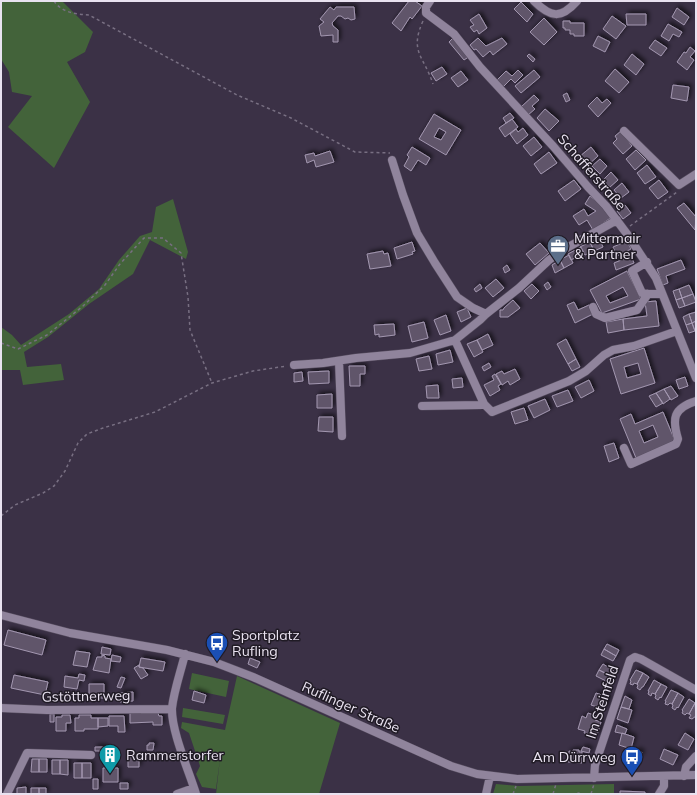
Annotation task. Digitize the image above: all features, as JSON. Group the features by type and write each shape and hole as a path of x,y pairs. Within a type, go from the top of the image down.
{"street":[{"path":"426,13 426,7 430,1"},
{"path":"534,1 545,11 553,14 565,12 577,1"},
{"name":"Schafferstraße","path":"426,13 454,34 480,66 553,146 617,220 654,274 696,378"},
{"path":"624,131 679,185 696,174"},
{"path":"391,156 403,195 418,233 435,263 457,297 473,308 486,314"},
{"path":"294,365 410,353 455,340 519,288 549,260 563,250 617,220"},
{"path":"647,262 632,271 642,292 648,294 662,294"},
{"path":"593,307 596,314 605,318 638,310 648,294"},
{"path":"455,340 484,404 492,412 569,381 586,371 601,357 613,350 634,346 677,331"},
{"path":"339,361 342,436"},
{"path":"624,448 631,464 676,444 678,439 674,427 675,417 682,408 696,402"},
{"path":"422,406 484,404"},
{"name":"Ruflinger Straße","path":"1,615 90,637 185,654 214,662 244,673 451,766 490,776 517,779 594,781 696,775"},
{"path":"177,794 195,791 174,724 172,709 185,654"},
{"name":"Im Steinfeld","path":"594,781 595,765 630,660 635,657 641,659 696,690"},
{"name":"Gstöttnerweg","path":"1,708 47,710 172,709"},
{"path":"8,794 28,753 91,754"},
{"path":"684,776 686,767 696,756"},
{"path":"486,794 490,776"},
{"path":"659,794 664,786 664,776"}],"path":[{"path":"54,1 58,7 65,11 89,15 238,95 291,118 355,152 391,156"},
{"path":"426,13 416,41 419,54 433,84"},
{"path":"624,230 679,191 679,185"},
{"path":"1,343 18,349 47,334 83,306 105,284 120,264 144,238 163,238 181,253 188,297 190,330 212,383"},
{"path":"1,516 15,505 54,486 65,471 78,443 87,434 156,412 212,383 253,371 294,365"},
{"path":"591,794 594,781"},
{"path":"553,794 556,783"},
{"path":"513,794 517,784"},
{"path":"578,794 583,794"}],"green space":[{"path":"1,1 62,1 93,32 85,52 67,62 90,102 54,168 8,127 32,96 12,92 9,72 1,59"},
{"path":"173,199 188,252 186,259 150,240 133,274 89,304 48,337 24,352 27,367 61,364 64,380 23,385 20,370 1,370 1,327 12,335 21,345 69,314 99,289 119,260 140,236 152,232 156,207"},
{"path":"192,673 229,681 226,697 189,689"},
{"path":"237,676 340,723 319,794 216,794 220,759 216,789 202,787 196,774 200,766 189,733 181,728 182,722 225,730"},
{"path":"183,708 225,715 223,724 182,717"},
{"path":"496,784 519,786 614,784 614,794 493,794"}],"building":[{"path":"409,1 415,1 422,6 412,19 410,17 401,31 392,23"},
{"path":"521,2 533,14 527,22 514,9"},
{"path":"330,7 334,10 336,7 354,7 355,19 345,19 338,16 332,23 338,30 338,42 333,42 333,35 321,36 319,26 324,22 320,19"},
{"path":"677,8 689,17 684,25 672,17"},
{"path":"479,14 487,28 479,34 477,30 474,32 470,27 474,25 470,20"},
{"path":"626,14 646,14 646,25 627,25"},
{"path":"612,16 626,26 616,39 603,29"},
{"path":"544,18 557,32 544,45 530,32"},
{"path":"563,21 570,21 570,23 584,23 584,36 574,36 574,34 570,34 570,30 565,30 565,28 563,28"},
{"path":"668,24 682,32 679,37 673,34 669,41 661,36"},
{"path":"598,36 610,42 605,52 593,46"},
{"path":"454,37 470,56 464,60 449,42"},
{"path":"478,38 486,46 502,38 507,44 493,55 490,51 483,57 470,45"},
{"path":"655,40 667,48 661,56 649,48"},
{"path":"690,47 695,51 690,57 694,60 687,70 677,62 684,52 686,53"},
{"path":"529,54 535,59 533,62 527,56"},
{"path":"632,54 644,64 636,75 624,65"},
{"path":"442,67 447,74 436,81 431,73"},
{"path":"615,69 629,82 619,93 605,81"},
{"path":"518,70 523,75 515,83 511,79 503,87 496,81 506,71 512,76"},
{"path":"534,70 540,77 521,93 515,86"},
{"path":"461,71 468,80 458,87 451,78"},
{"path":"673,85 689,87 687,101 671,98"},
{"path":"567,93 570,100 566,102 563,95"},
{"path":"534,95 539,100 532,106 535,109 528,115 521,107"},
{"path":"597,97 602,103 607,99 611,103 598,117 588,106"},
{"path":"545,109 559,121 549,131 537,118"},
{"path":"510,113 514,118 506,123 503,118"},
{"path":"434,114 461,130 446,155 419,139","holes":["439,128 446,132 441,140 434,137"]},
{"path":"512,119 518,127 505,137 499,128"},
{"path":"523,128 528,135 517,144 510,134 516,129 518,132"},
{"path":"621,131 632,146 623,154 613,143 617,139 615,136"},
{"path":"534,137 542,147 531,156 523,146"},
{"path":"412,147 430,158 426,165 418,160 411,171 404,166 409,157 407,155"},
{"path":"591,147 598,156 587,166 579,157"},
{"path":"636,150 646,160 635,170 626,159"},
{"path":"330,151 334,162 316,167 314,160 307,163 305,155 314,153 315,156"},
{"path":"549,152 557,163 541,174 534,164"},
{"path":"600,159 607,166 600,174 592,166"},
{"path":"647,165 656,177 645,184 637,173"},
{"path":"611,172 618,180 610,187 603,180"},
{"path":"574,180 581,189 565,201 558,191"},
{"path":"659,180 668,192 658,199 649,188"},
{"path":"622,183 629,192 621,198 614,190"},
{"path":"590,196 604,207 612,217 593,230 587,220 579,225 573,216 584,209 588,216 596,211 585,204"},
{"path":"684,203 696,217 695,230 677,208"},
{"path":"625,205 631,213 623,219 617,211"},
{"path":"599,238 603,247 594,251 590,242"},
{"path":"627,241 631,249 617,256 613,247"},
{"path":"412,242 415,251 412,252 413,254 397,259 394,248"},
{"path":"590,242 594,251 585,255 580,247"},
{"path":"540,243 549,253 535,265 526,254"},
{"path":"581,247 584,253 571,260 568,254"},
{"path":"383,251 384,254 388,253 391,266 370,269 367,254"},
{"path":"569,255 573,263 564,268 560,260"},
{"path":"631,256 634,263 616,270 614,263"},
{"path":"560,260 564,268 555,273 552,265"},
{"path":"681,260 685,269 666,276 668,283 663,285 657,269"},
{"path":"507,265 510,270 505,273 503,268"},
{"path":"627,271 641,299 602,313 590,290","holes":["623,287 628,296 610,303 606,296"]},
{"path":"496,279 504,288 493,297 485,288"},
{"path":"548,282 551,287 547,290 544,285"},
{"path":"480,284 482,288 476,292 474,289"},
{"path":"532,284 539,291 531,299 524,291"},
{"path":"689,285 693,294 682,298 679,289"},
{"path":"679,289 682,298 676,300 673,291"},
{"path":"693,294 696,302 685,306 682,298"},
{"path":"682,298 685,306 679,308 676,300"},
{"path":"513,300 520,308 508,317 500,317 500,310 503,310"},
{"path":"656,301 659,326 624,330 623,319 647,316 645,302"},
{"path":"574,302 578,310 589,305 593,314 575,323 567,305"},
{"path":"467,308 471,317 461,322 457,312"},
{"path":"696,312 696,321 692,323 689,314"},
{"path":"689,314 692,323 686,325 683,317"},
{"path":"446,315 451,331 440,335 434,320"},
{"path":"623,319 624,330 608,333 606,322"},
{"path":"696,321 696,331 695,331 692,323"},
{"path":"424,322 428,338 412,342 408,326"},
{"path":"692,323 695,331 689,333 686,325"},
{"path":"394,324 395,335 379,337 379,334 375,335 374,325"},
{"path":"488,334 493,345 482,350 477,340"},
{"path":"566,339 576,359 568,364 557,344"},
{"path":"477,340 483,352 474,357 467,344"},
{"path":"644,348 655,383 621,394 610,359","holes":["638,363 641,374 627,378 624,367"]},
{"path":"450,350 453,362 438,365 436,354"},
{"path":"429,356 432,369 419,371 416,359"},
{"path":"576,359 580,367 572,371 568,364"},
{"path":"489,363 491,367 484,371 482,367"},
{"path":"349,366 365,366 365,374 360,374 360,386 350,386"},
{"path":"515,369 520,379 510,385 508,381 502,385 496,374 502,371 504,374"},
{"path":"329,371 329,383 309,384 308,372"},
{"path":"302,372 303,381 294,382 294,373"},
{"path":"495,374 501,384 498,386 500,390 490,396 484,385 494,380 492,376"},
{"path":"685,377 688,386 679,389 676,380"},
{"path":"462,378 463,387 453,388 452,379"},
{"path":"589,380 594,391 581,398 575,387"},
{"path":"438,385 439,398 427,398 426,386"},
{"path":"671,386 678,396 671,400 664,389"},
{"path":"664,389 670,399 663,404 656,393"},
{"path":"568,390 573,401 557,407 552,396"},
{"path":"656,393 663,403 656,407 649,396"},
{"path":"332,394 332,408 317,408 317,395"},
{"path":"545,399 550,410 534,418 528,406"},
{"path":"524,408 528,420 515,424 511,412"},
{"path":"663,412 675,441 636,458 620,419 631,414 635,424","holes":["653,425 658,437 644,443 639,431"]},
{"path":"319,417 333,417 333,432 318,431"},
{"path":"614,443 619,458 609,462 604,446"},
{"path":"8,630 46,640 42,655 4,645"},
{"path":"607,644 619,650 616,656 604,649"},
{"path":"102,647 111,649 110,655 101,654"},
{"path":"604,649 616,656 613,661 601,655"},
{"path":"76,651 90,653 87,667 73,665"},
{"path":"102,655 105,656 105,658 111,659 109,673 93,670 97,657 102,657"},
{"path":"112,655 121,657 120,662 111,661"},
{"path":"141,658 165,662 163,671 139,667"},
{"path":"250,658 260,662 257,668 248,664"},
{"path":"603,664 614,671 611,676 599,670"},
{"path":"139,665 139,667 143,668 148,675 141,679 134,668"},
{"path":"599,670 611,676 608,682 596,676"},
{"path":"636,670 643,673 637,684 634,683 633,685 630,684 630,680"},
{"path":"643,673 649,677 640,690 637,688 637,684"},
{"path":"79,674 85,675 84,681 79,680 77,689 64,687 65,676 78,678"},
{"path":"14,675 48,682 45,695 11,688"},
{"path":"121,677 125,678 121,688 117,687"},
{"path":"654,680 661,684 655,694 652,693 651,696 648,694 648,691"},
{"path":"89,684 104,684 104,698 89,698"},
{"path":"661,684 667,687 661,698 660,697 658,700 655,698 655,694"},
{"path":"671,690 678,693 672,704 670,703 668,705 665,704 665,701"},
{"path":"194,691 206,695 204,703 192,700"},
{"path":"133,692 133,701 120,702 120,693"},
{"path":"596,693 608,697 604,709 591,705"},
{"path":"678,693 684,697 678,708 677,707 675,710 672,708 672,704"},
{"path":"625,696 632,700 629,709 621,707"},
{"path":"689,699 695,703 689,714 687,713 685,715 682,713 682,710"},
{"path":"695,703 696,716 692,719 689,718 691,715 689,714"},
{"path":"621,707 632,710 628,723 617,719"},
{"path":"130,711 141,711 141,713 158,713 159,716 162,716 162,725 153,725 153,722 130,723"},
{"path":"588,713 597,716 595,720 601,722 597,735 584,733 585,731 578,729 582,716 586,718"},
{"path":"50,714 54,714 54,722 50,722"},
{"path":"62,715 70,715 71,723 66,723 66,731 56,731 56,717 62,717"},
{"path":"79,715 91,715 91,718 98,718 98,729 84,729 84,731 75,731 75,718 79,718"},
{"path":"109,716 124,716 125,732 118,732 118,726 109,726"},
{"path":"98,718 108,718 108,726 98,727"},
{"path":"617,725 627,729 625,734 615,732"},
{"path":"622,733 634,737 631,749 619,745"},
{"path":"685,733 694,739 688,750 678,745"},
{"path":"149,743 154,743 153,750 147,750 147,745 149,745"},
{"path":"95,747 106,747 106,755 100,755 100,751 95,751"},
{"path":"583,747 590,749 589,753 581,751"},
{"path":"664,749 678,755 673,765 660,759"},
{"path":"573,750 579,750 579,752 582,752 582,763 568,762 569,751 573,752"},
{"path":"636,750 642,752 640,758 634,756"},
{"path":"128,757 139,757 139,767 128,767"},
{"path":"32,759 39,759 39,772 31,772"},
{"path":"39,759 47,759 47,772 39,772"},
{"path":"631,759 636,760 634,767 629,765"},
{"path":"52,760 60,760 60,774 52,774"},
{"path":"60,760 68,760 68,775 60,774"},
{"path":"74,763 82,763 82,778 74,778"},
{"path":"82,763 91,763 91,778 82,778"},
{"name":"Rammerstorfer","path":"103,768 118,768 118,782 103,782"},
{"path":"93,779 98,779 98,789 93,789"},
{"path":"120,783 128,783 128,789 120,789"},
{"path":"26,787 26,794 17,794 17,788"},
{"path":"31,788 39,788 39,794 31,794"},
{"path":"39,788 46,788 46,794 39,794"},
{"path":"620,791 645,792 645,794 620,794"}],"place":[{"name":"Mittermair & Partner","path":"558,266"},
{"name":"Sportplatz Rufling","path":"217,662"},
{"name":"Rammerstorfer","path":"110,774"},
{"name":"Am Dürrweg","path":"632,776"}]}
